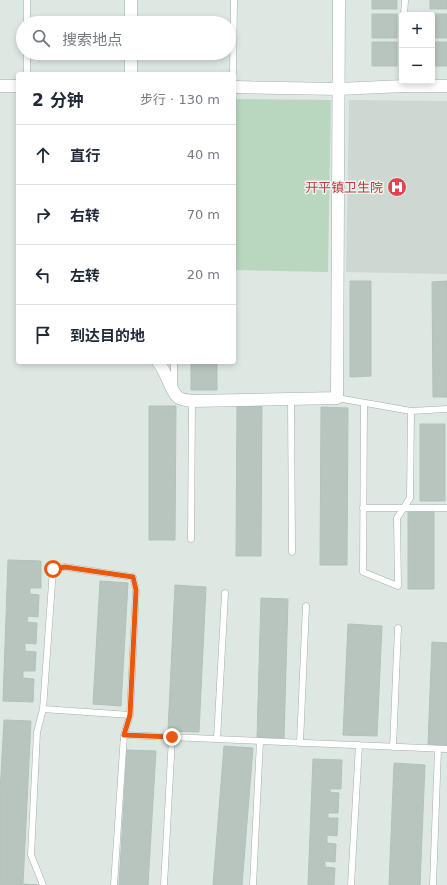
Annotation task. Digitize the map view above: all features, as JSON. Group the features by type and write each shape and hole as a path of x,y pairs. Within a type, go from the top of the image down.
{"street":[{"path":"131,0 131,16"},
{"path":"160,364 179,398 192,401 337,398 339,0"},
{"path":"131,60 131,72"},
{"path":"236,88 338,89 399,83"},
{"path":"418,84 447,86"},
{"path":"0,86 16,86"}],"lane":[{"path":"27,0 27,16"},
{"path":"234,0 234,16"},
{"path":"404,0 404,12"},
{"path":"27,60 27,72"},
{"path":"233,60 233,72"},
{"path":"174,364 174,391"},
{"path":"337,398 411,411 447,409"},
{"path":"291,399 292,552"},
{"path":"191,539 192,401"},
{"path":"364,403 363,572 398,586 397,518 410,498 411,411"},
{"path":"363,508 447,508"},
{"path":"43,885 31,854 37,732 43,709 53,569 65,567 133,577 136,590 130,715 124,735 114,885"},
{"path":"217,739 225,593"},
{"path":"300,743 306,606"},
{"path":"392,747 398,628"},
{"path":"43,709 130,715"},
{"path":"124,735 447,749"},
{"path":"164,885 172,737"},
{"path":"253,885 260,741"},
{"path":"352,885 359,746"},
{"path":"432,885 438,749"}],"shaded area":[{"name":"开平镇卫生院","path":"349,100 447,101 447,274 346,272"}],"green space":[{"path":"236,99 331,100 328,272 236,270"}],"building":[{"path":"372,0 397,0 397,9 372,9"},
{"path":"430,0 447,0 447,9 430,9"},
{"path":"372,14 397,14 397,38 372,38"},
{"path":"435,14 447,14 447,38 435,38"},
{"path":"372,42 397,42 397,66 372,66"},
{"path":"435,42 447,42 447,66 435,66"},
{"path":"350,281 371,281 371,376 350,377"},
{"path":"447,281 447,397 433,397 432,282"},
{"path":"191,364 217,364 217,390 191,390"},
{"path":"237,404 262,404 261,556 236,556"},
{"path":"149,406 176,406 175,540 149,540"},
{"path":"321,407 348,408 347,565 320,565"},
{"path":"420,424 445,424 445,501 420,501"},
{"path":"408,512 434,512 434,589 408,589"},
{"path":"8,560 41,561 41,588 30,588 30,594 39,595 38,617 28,616 27,622 37,623 36,644 25,643 25,651 36,652 35,671 23,671 23,678 34,679 33,702 3,701"},
{"path":"100,581 128,583 121,706 93,704"},
{"path":"175,585 206,587 199,732 168,731"},
{"path":"261,598 288,599 284,738 257,737"},
{"path":"348,624 382,626 377,736 343,735"},
{"path":"432,642 447,643 447,745 428,744"},
{"path":"4,720 31,721 23,884 38,885 0,885 0,793"},
{"path":"224,746 253,748 242,885 213,885"},
{"path":"127,750 156,751 148,885 119,885"},
{"path":"313,759 342,760 341,789 330,789 330,792 339,793 338,813 328,813 328,818 338,818 337,836 327,835 327,843 336,844 335,862 325,861 325,867 335,868 334,885 308,885"},
{"path":"394,763 425,765 420,885 389,885"}],"place":[{"name":"开平镇卫生院","path":"397,187"}],"route":[{"path":"53,569 65,567 133,577 136,590 130,715 124,735 172,737"}]}
